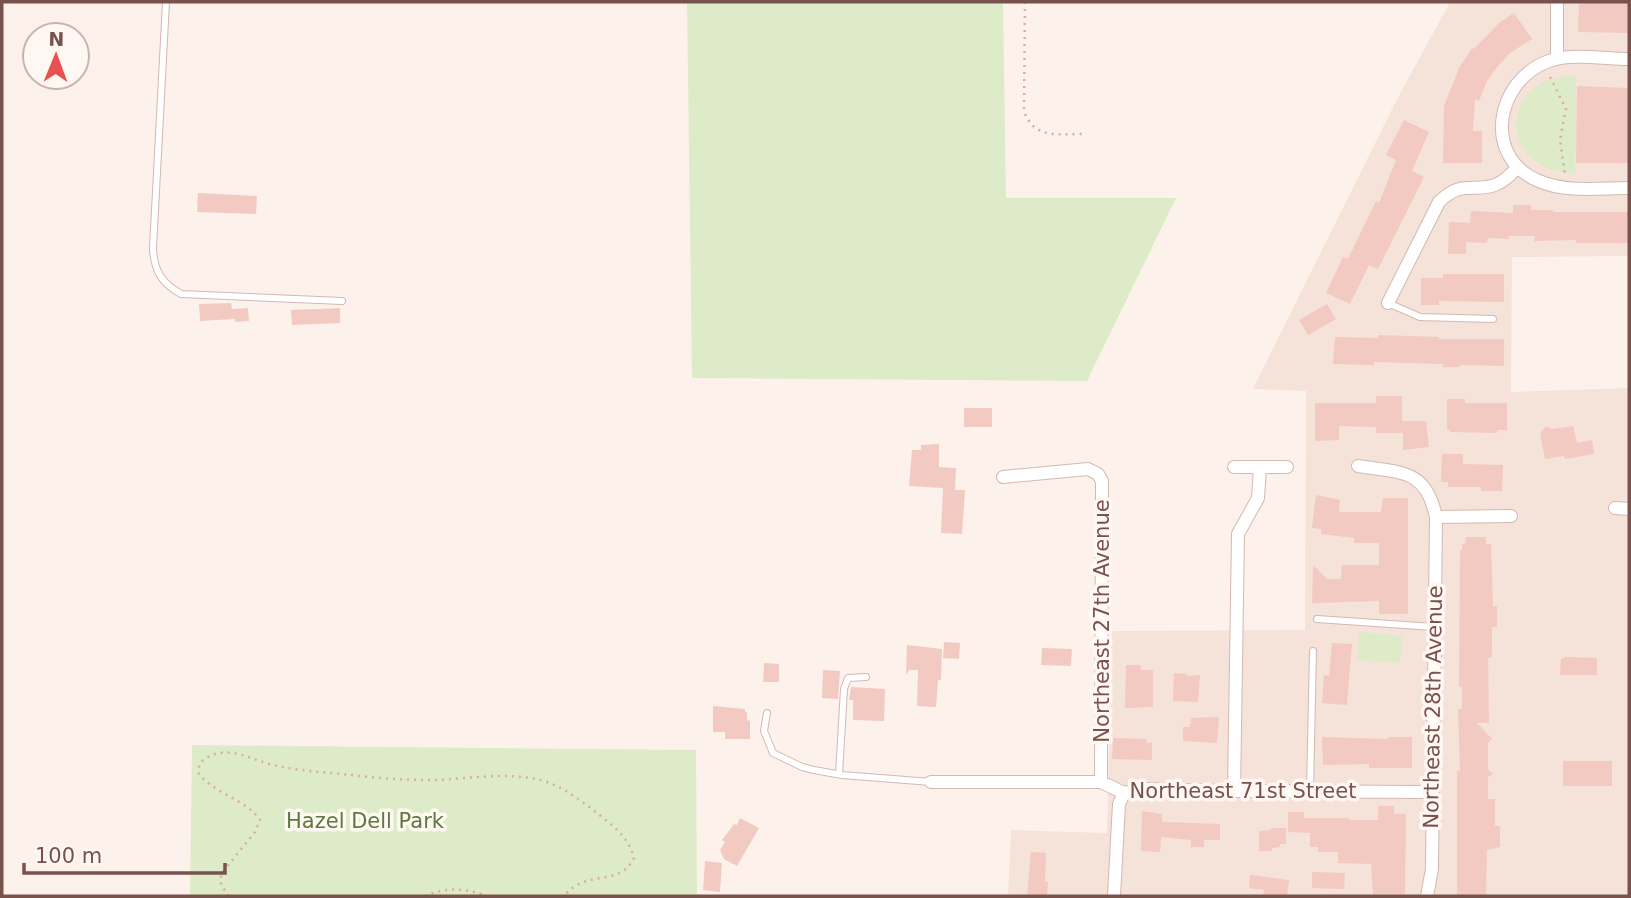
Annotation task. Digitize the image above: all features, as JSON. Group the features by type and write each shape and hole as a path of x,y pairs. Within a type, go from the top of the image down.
{"street":[{"path":"1557,2 1557,59"},
{"path":"1629,59 1557,59 1541,64 1514,86 1505,104 1502,118 1503,135 1508,150 1518,167 1533,179 1554,186 1629,188"},
{"path":"1388,303 1439,202 1450,192 1464,187 1498,184 1518,167"},
{"path":"1358,466 1418,479 1433,501 1436,517 1511,516"},
{"path":"1234,467 1287,467"},
{"path":"1234,791 1238,542 1241,527 1258,498 1260,467"},
{"name":"Northeast 27th Avenue","path":"1003,477 1088,469 1098,474 1102,481 1101,782"},
{"path":"1615,508 1629,509"},
{"name":"Northeast 28th Avenue","path":"1427,896 1432,869 1436,517"},
{"name":"Northeast 71st Street","path":"931,782 1101,782 1124,793 1146,789 1431,792"},
{"path":"1114,896 1119,804 1124,793"}],"lane":[{"path":"166,2 153,248 158,275 168,287 181,294 342,301"},
{"path":"1388,303 1420,317 1493,318"},
{"path":"1317,619 1434,627"},
{"path":"1310,791 1312,651"},
{"path":"839,774 844,689 848,678 866,677"},
{"path":"767,713 764,731 773,753 802,767 839,774 931,782"}],"path":[{"path":"1025,2 1024,111 1027,119 1033,127 1044,132 1082,134"},
{"path":"1549,77 1566,107 1560,140 1565,175"},
{"path":"229,896 221,886 221,874 255,832 260,820 253,812 223,794 199,774 198,766 201,761 223,752 244,755 269,764 373,778 431,780 510,777 543,781 566,791 616,828 630,844 634,858 629,868 620,874 588,879 572,886 564,896"},
{"path":"425,896 436,891 460,889 487,896"}],"shaded area":[{"path":"1450,2 1629,2 1629,256 1512,257 1511,392 1629,388 1629,896 1008,896 1011,830 1107,833 1112,631 1305,630 1306,391 1253,389 1395,103"}],"green space":[{"path":"687,2 1003,2 1006,198 1176,198 1087,381 692,378"},
{"path":"1576,76 1575,173 1549,168 1530,157 1520,141 1516,123 1520,106 1532,90 1550,80"},
{"path":"1359,632 1402,636 1400,663 1357,660"},
{"name":"Hazel Dell Park","path":"192,745 696,750 697,896 190,896"}],"building":[{"path":"1579,2 1629,2 1629,33 1578,32"},
{"path":"1514,13 1532,39 1510,53 1487,81 1479,101 1475,99 1473,131 1482,131 1482,163 1443,163 1444,106 1459,68 1472,48"},
{"path":"1577,86 1629,88 1629,163 1576,163"},
{"path":"1404,120 1429,132 1412,171 1424,177 1378,269 1369,265 1350,304 1326,293 1343,257 1348,259 1376,201 1379,203 1396,160 1386,155"},
{"path":"198,193 257,196 256,214 197,212"},
{"path":"1513,205 1531,205 1531,210 1553,212 1629,212 1629,243 1534,241 1535,236 1509,236 1509,239 1488,238 1487,243 1466,242 1466,254 1448,254 1449,222 1470,223 1471,211 1513,213"},
{"path":"1443,274 1504,274 1504,302 1439,301 1439,305 1421,305 1421,278 1443,278"},
{"path":"231,303 232,309 248,308 249,321 200,321 199,304"},
{"path":"1327,304 1336,319 1308,335 1299,320"},
{"path":"340,308 340,323 292,325 291,310"},
{"path":"1378,335 1504,339 1504,366 1443,367 1443,364 1374,362 1374,365 1333,364 1335,337 1378,338"},
{"path":"1376,396 1402,396 1402,421 1426,421 1429,447 1403,450 1403,433 1376,433 1376,427 1339,426 1339,440 1315,441 1315,403 1376,403"},
{"path":"1447,399 1465,399 1465,403 1507,403 1507,430 1497,430 1497,433 1450,432 1447,430"},
{"path":"964,408 992,408 992,427 964,427"},
{"path":"1546,426 1552,429 1573,426 1577,443 1592,440 1594,454 1545,459 1540,434"},
{"path":"939,444 939,467 956,468 955,490 965,490 962,534 941,533 943,488 909,486 912,450 921,450 921,445"},
{"path":"1442,454 1463,454 1463,464 1503,465 1502,491 1481,491 1481,487 1448,487 1448,482 1441,482"},
{"path":"1316,495 1340,500 1339,512 1381,512 1383,498 1408,498 1408,614 1379,614 1379,601 1312,603 1313,565 1327,579 1341,579 1342,565 1379,565 1379,543 1354,543 1354,538 1321,534 1321,529 1312,528"},
{"path":"1466,537 1486,537 1486,544 1491,544 1493,606 1497,606 1497,627 1492,627 1492,655 1488,658 1489,723 1477,723 1492,739 1488,743 1488,769 1493,774 1488,777 1488,799 1495,799 1495,826 1500,826 1500,847 1487,850 1486,896 1457,896 1457,771 1460,771 1458,709 1462,709 1462,687 1459,687 1460,550"},
{"path":"944,642 960,643 959,659 943,658"},
{"path":"1332,643 1352,644 1347,705 1322,703 1324,675 1329,676"},
{"path":"907,645 942,649 941,680 938,680 936,707 917,706 918,670 909,670 906,675"},
{"path":"1042,648 1072,649 1071,666 1041,665"},
{"path":"1597,658 1597,675 1560,675 1561,659"},
{"path":"764,663 779,664 779,682 763,682"},
{"path":"1126,665 1140,665 1141,670 1153,670 1153,707 1125,708"},
{"path":"823,670 840,671 838,699 822,698"},
{"path":"1174,673 1200,675 1198,702 1173,701"},
{"path":"851,687 885,689 884,721 853,720 853,700 849,700"},
{"path":"713,706 745,709 747,720 750,721 750,739 725,739 725,732 713,732"},
{"path":"1219,717 1217,743 1183,741 1183,727 1190,727 1191,718"},
{"path":"1322,737 1412,737 1412,768 1369,768 1369,764 1323,765"},
{"path":"1113,738 1147,739 1146,743 1152,743 1152,760 1112,759"},
{"path":"1563,761 1612,761 1612,786 1563,786"},
{"path":"1378,806 1394,806 1394,814 1406,814 1405,894 1373,894 1371,864 1338,863 1338,852 1318,852 1318,847 1310,847 1310,833 1288,832 1288,812 1304,812 1304,818 1378,820"},
{"path":"1142,811 1162,814 1162,822 1220,824 1220,840 1204,840 1204,847 1191,847 1191,840 1161,837 1160,852 1141,851"},
{"path":"740,818 759,828 737,866 724,859 720,850 725,842 722,840 734,824 737,825"},
{"path":"1286,828 1286,844 1272,848 1272,851 1259,851 1259,831"},
{"path":"1031,852 1046,853 1047,896 1027,896"},
{"path":"705,861 722,863 720,892 703,890"},
{"path":"1312,872 1345,873 1344,889 1312,888"},
{"path":"1250,875 1289,880 1287,896 1263,896 1264,890 1249,888"}]}
